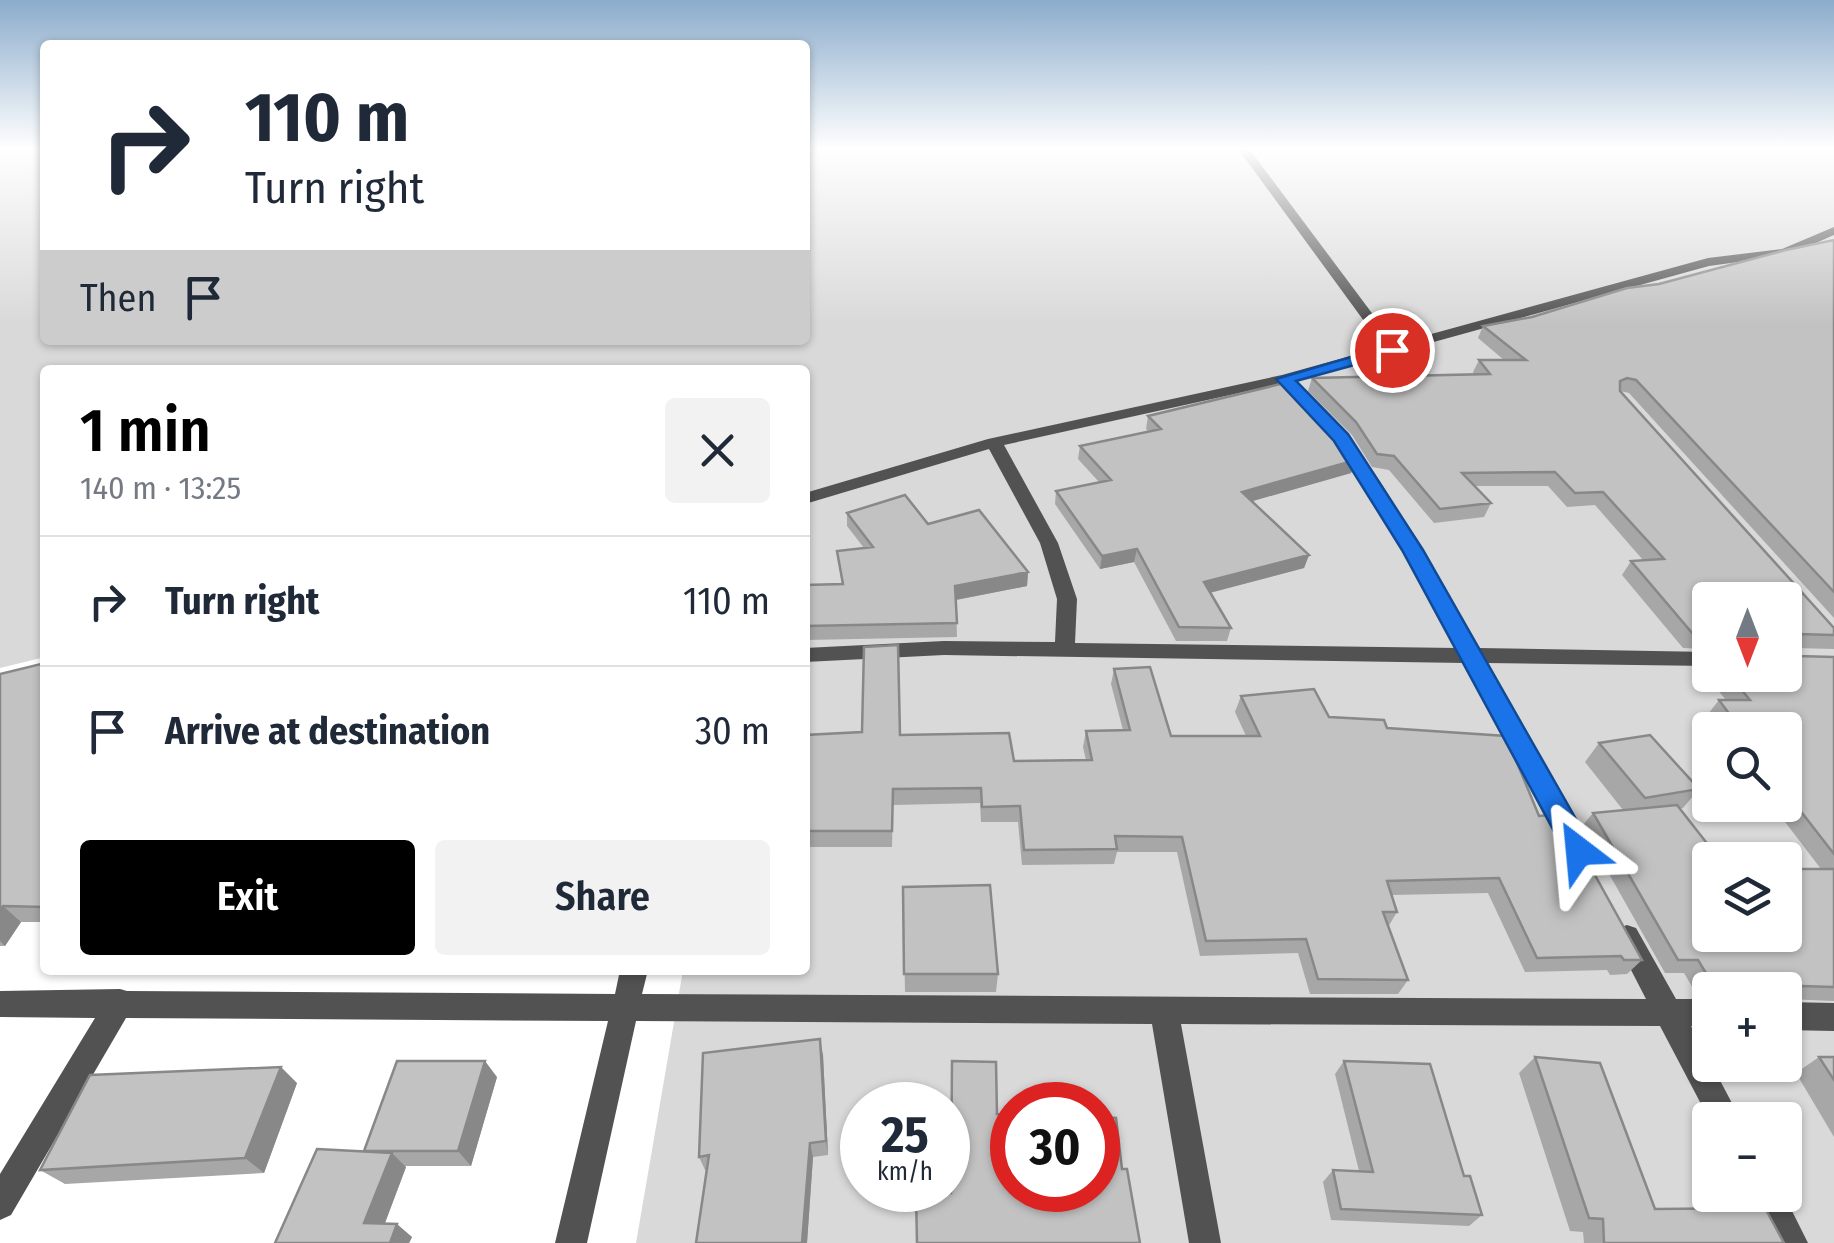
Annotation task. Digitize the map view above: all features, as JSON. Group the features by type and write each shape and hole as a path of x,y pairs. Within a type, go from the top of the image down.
{"street":[{"path":"1287,208 1392,350"},
{"path":"810,497 994,442 1284,379 1708,262 1785,252 1834,231"},
{"path":"1284,379 1341,438 1413,550 1584,860"},
{"path":"994,442 1050,543 1067,600 1065,648"},
{"path":"810,654 1065,648 1692,659"},
{"path":"1612,911 1716,1102"},
{"path":"571,1243 633,975"},
{"path":"0,1204 120,1002"},
{"path":"0,1004 1692,1013"},
{"path":"1164,1009 1204,1243"},
{"path":"1802,1016 1834,1017"},
{"path":"1775,1212 1792,1243"}],"shaded area":[{"path":"0,208 40,208 40,345 810,345 810,208 1834,208 1834,1243 636,1243 682,975 810,975 810,365 40,365 40,658 0,668"}],"building":[{"path":"1834,240 1834,592 1636,380 1620,381 1620,391 1792,582 1692,582 1692,633 1631,561 1664,559 1603,492 1575,493 1555,472 1462,473 1491,503 1440,509 1394,456 1377,454 1356,422 1312,378 1490,374 1479,360 1526,360 1483,326 1532,317 1627,288 1659,284"},
{"path":"1289,382 1336,431 1356,460 1242,492 1309,555 1204,582 1231,628 1179,627 1137,549 1102,556 1056,491 1111,480 1080,446 1161,429 1148,416"},
{"path":"905,495 928,524 979,510 1028,572 955,586 957,623 810,626 810,585 843,584 837,551 873,547 847,513"},
{"path":"1802,593 1834,628 1834,635 1802,634"},
{"path":"898,645 900,735 1009,733 1014,761 1092,760 1086,731 1130,730 1114,669 1150,667 1171,736 1260,736 1241,696 1314,689 1329,717 1384,720 1387,728 1506,736 1539,816 1561,814 1642,960 1624,960 1621,956 1537,958 1499,878 1387,881 1397,912 1383,912 1408,980 1318,979 1306,939 1206,941 1182,837 1115,836 1117,849 1024,850 1020,806 982,807 981,788 893,789 892,831 810,831 810,735 862,732 864,647"},
{"path":"1802,656 1834,657 1834,854 1802,813 1802,712 1728,712 1719,700 1750,700 1743,692 1802,692"},
{"path":"40,664 40,907 3,906 0,910 0,674"},
{"path":"1650,735 1692,781 1692,790 1645,798 1599,743"},
{"path":"1677,805 1706,842 1692,842 1692,952 1802,952 1802,869 1834,869 1834,987 1802,986 1802,972 1705,972 1698,960 1678,960 1593,813"},
{"path":"990,885 998,974 904,974 903,887"},
{"path":"820,1039 826,1141 810,1143 802,1243 696,1243 709,1155 699,1157 703,1053"},
{"path":"1535,1057 1600,1063 1655,1209 1767,1212 1784,1243 1604,1243 1603,1219 1589,1218"},
{"path":"1819,1057 1834,1057 1834,1080"},
{"path":"397,1061 485,1061 458,1151 364,1151"},
{"path":"952,1061 996,1062 996,1082 990,1082 990,1212 1120,1212 1120,1152 1122,1169 1127,1169 1140,1243 917,1243 916,1212 970,1212 970,1082 952,1082"},
{"path":"1344,1061 1430,1064 1464,1176 1470,1176 1482,1215 1341,1209 1333,1170 1373,1172"},
{"path":"281,1067 245,1158 40,1170 90,1075"},
{"path":"317,1149 392,1153 364,1223 397,1224 390,1243 275,1243"}],"route":[{"path":"1392,350 1284,379 1341,438 1413,550 1579,851"}]}
